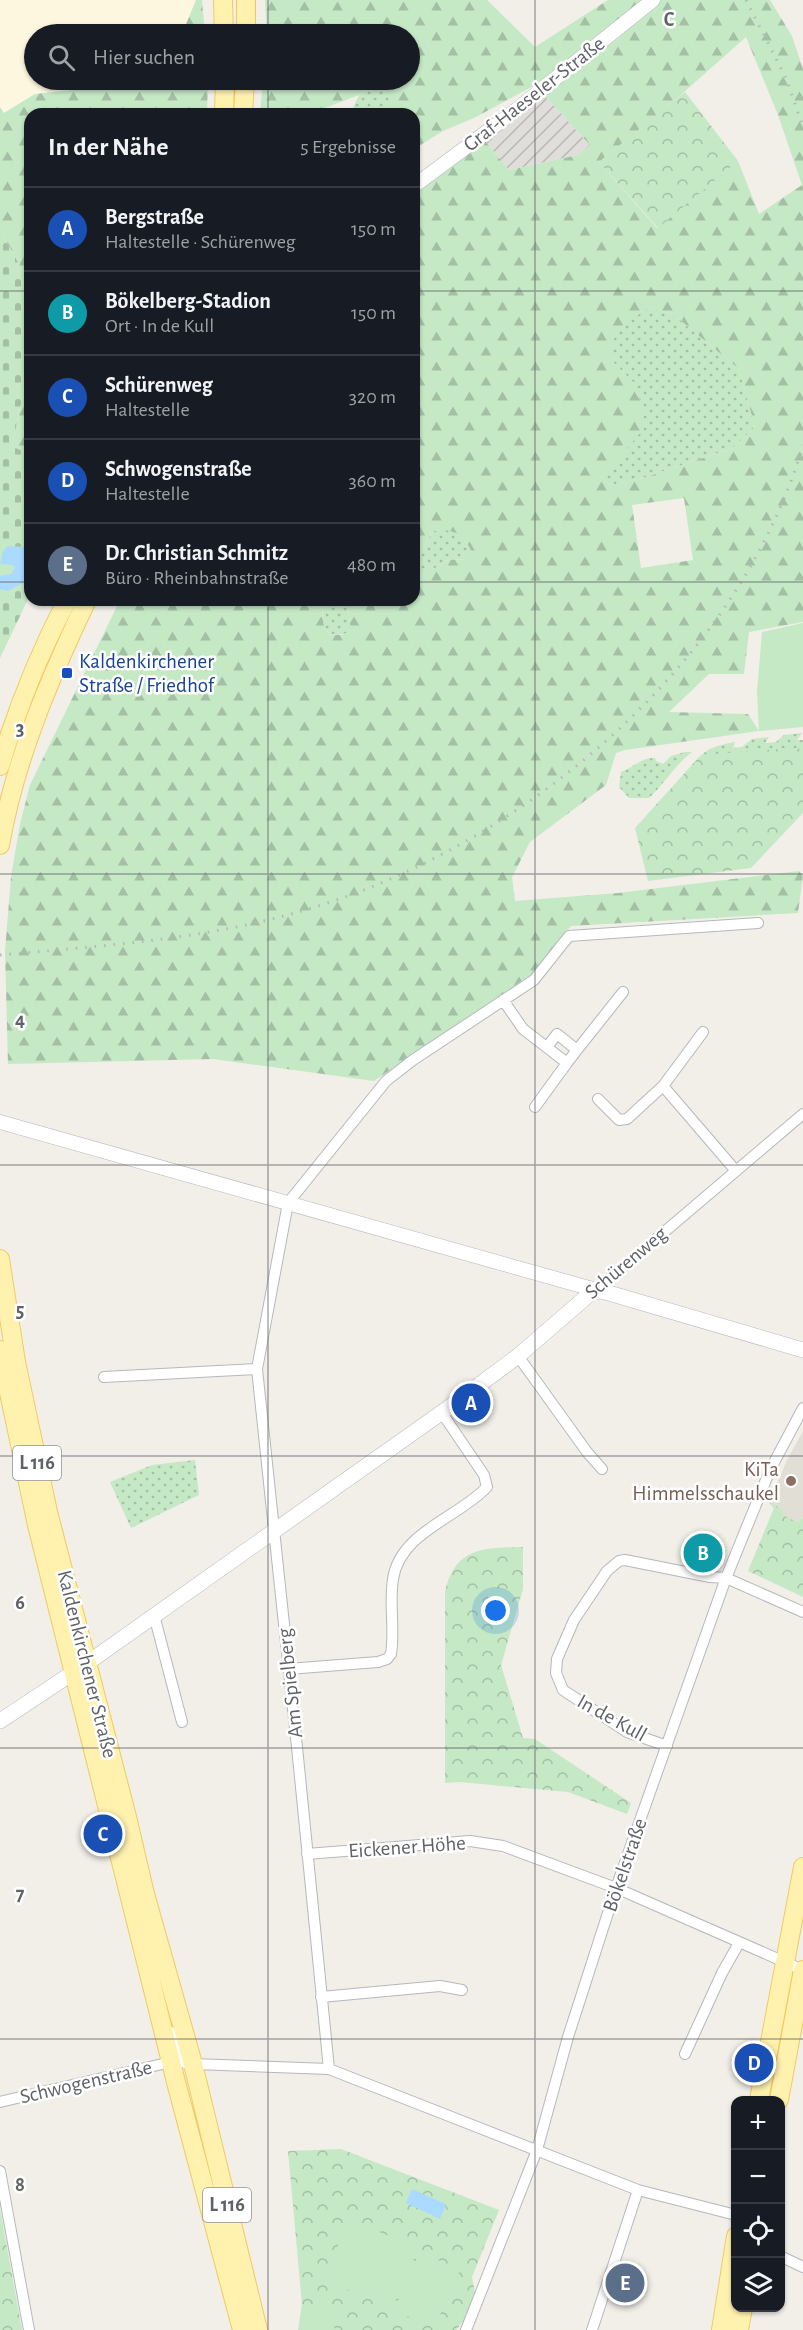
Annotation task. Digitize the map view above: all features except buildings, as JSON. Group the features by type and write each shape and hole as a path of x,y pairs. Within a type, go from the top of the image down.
{"main road":[{"path":"223,0 224,24"},
{"path":"246,0 246,24"},
{"path":"224,108 225,90"},
{"path":"243,108 244,90"},
{"path":"0,766 21,699 64,606"},
{"path":"0,844 28,737 84,606"},
{"name":"Kaldenkirchener Straße","path":"0,1260 30,1433 80,1668 171,2062 242,2330"},
{"path":"596,1290 803,1350"},
{"name":"Schürenweg","path":"0,1721 80,1668 442,1413 518,1356 596,1290"},
{"name":"Kaldenkirchener Straße","path":"0,1350 36,1525 127,1817 145,1894 193,2064 258,2330"},
{"path":"760,2096 803,1868"},
{"name":"Kaldenkirchener Straße","path":"142,1941 180,2058 193,2064"},
{"path":"780,2096 803,1970"},
{"path":"721,2330 732,2258"},
{"path":"739,2330 742,2312"}],"street":[{"name":"Graf-Haeseler-Straße","path":"420,182 516,110 653,0"},
{"path":"288,1203 386,1081 413,1060 534,980 569,936 758,923"},
{"path":"535,1107 623,992"},
{"path":"503,1000 523,1029 567,1063"},
{"path":"598,1099 619,1120 627,1119 663,1086 704,1032"},
{"path":"547,1047 557,1034 578,1050"},
{"path":"663,1086 736,1171"},
{"name":"Schürenweg","path":"596,1290 803,1114"},
{"path":"0,1122 596,1290"},
{"name":"Am Spielberg","path":"288,1203 257,1369 329,2069"},
{"path":"518,1356 587,1452 602,1469"},
{"path":"104,1377 257,1369"},
{"name":"Bökelstraße","path":"466,2330 537,2150 568,2037 616,1888 726,1578 770,1470 803,1408"},
{"path":"288,1669 378,1662 387,1659 391,1654 393,1580 400,1557 422,1534 479,1496 487,1487 484,1475 442,1413"},
{"name":"In de Kull","path":"667,1746 627,1732 563,1690 556,1673 557,1659 573,1620 608,1571 619,1561 626,1560 710,1577 726,1578"},
{"path":"726,1578 803,1612"},
{"path":"154,1615 182,1722"},
{"name":"Eickener Höhe","path":"307,1854 470,1841 503,1846 616,1888 803,1970"},
{"path":"686,2054 722,1973 739,1943"},
{"path":"321,1997 440,1986 462,1990"},
{"name":"Schwogenstraße","path":"0,2102 171,2062"},
{"path":"193,2064 329,2069 638,2190 731,2216"},
{"path":"0,2171 29,2330"},
{"path":"592,2330 638,2190"},
{"path":"785,2256 803,2267"}],"shaded area":[{"path":"0,0 196,0 186,24 24,24 24,90 72,90 35,94 4,113 0,107"},
{"path":"545,96 590,145 578,155 509,170 485,141"},
{"name":"KiTa Himmelsschaukel","path":"803,1431 803,1518 797,1522 780,1514 783,1509 769,1503 787,1460"}],"green space":[{"path":"196,0 202,0 204,24 186,24"},
{"path":"265,0 487,0 535,47 608,0 770,0 792,36 803,69 803,622 749,632 744,674 709,674 669,712 748,714 759,731 616,753 606,785 530,842 512,877 515,901 618,893 799,871 803,875 798,913 571,926 535,972 374,1081 213,1059 8,1064 5,951 11,877 20,824 30,785 117,606 323,606 325,629 334,635 341,634 351,632 348,606 420,606 420,577 448,560 467,559 471,551 461,536 446,530 434,531 420,548 420,189 485,141 509,170 578,155 590,145 535,85 476,117 443,131 420,145 420,108 394,108 385,90 420,90 420,24 266,24","holes":["746,37 778,115 802,185 759,214 738,161 657,228 599,162 666,108","649,307 674,315 739,369 755,427 733,448 643,478 611,485 602,478 646,426 636,385 614,363 610,349 617,332","684,498 693,560 641,568 632,505"]},
{"path":"72,90 208,90 207,108 24,108 24,273 0,230 0,107 4,113 35,94"},
{"path":"262,90 366,90 325,108 261,108"},
{"path":"366,90 385,90 394,108 353,108 359,95"},
{"path":"685,92 738,161 658,228 599,162"},
{"path":"0,230 24,273 24,389 12,446 24,452 25,606 0,658"},
{"path":"649,307 674,315 739,369 755,427 733,448 643,478 611,485 602,478 631,442 636,385 614,363 609,349 622,326"},
{"path":"24,389 24,452 12,446"},
{"path":"453,530 463,537 471,551 467,559 448,560 420,577 420,548 434,531"},
{"path":"323,606 348,606 351,632 334,634 329,632 325,628"},
{"path":"803,623 803,727 759,731 757,692 762,632"},
{"path":"802,733 797,740 803,740 803,749 781,769 687,771 703,754 719,746 735,742 733,748 742,747 752,739 769,737 765,743 776,742 784,735"},
{"path":"803,749 803,813 751,868 648,881 635,828 701,755"},
{"path":"692,752 649,798 629,798 619,787 621,772 646,759 655,758 663,764 671,756"},
{"path":"195,1460 199,1495 131,1528 110,1482 152,1465"},
{"path":"769,1503 783,1509 781,1514 797,1522 803,1518 803,1597 748,1571 774,1508"},
{"path":"523,1547 523,1589 501,1665 523,1738 535,1739 631,1803 627,1814 568,1792 460,1782 445,1783 445,1592 456,1566 464,1558 484,1550"},
{"path":"341,2149 499,2210 472,2277 475,2293 467,2317 456,2330 298,2330 302,2304 288,2151"},
{"path":"0,2209 22,2330 0,2330"},
{"path":"350,2219 418,2249 392,2309 323,2279"},
{"path":"420,2252 460,2270 434,2328 394,2310"},
{"path":"305,2308 333,2312 336,2315 334,2330 301,2330"}],"water":[{"path":"8,546 24,547 24,583 8,591 0,589 0,576 11,574 15,568 13,565 0,564 3,551"},
{"path":"412,2189 446,2204 440,2219 406,2203"}],"railway":[{"path":"746,0 786,78 803,127"},
{"path":"0,955 150,941 261,922 380,884 460,845 536,796 608,739 672,675 727,603 772,527 803,445"}],"place":[{"name":"Kaldenkirchener Straße / Friedhof","path":"67,673"},
{"name":"Bergstraße","path":"471,1403"},
{"name":"KiTa Himmelsschaukel","path":"791,1481"},
{"name":"Bökelberg-Stadion","path":"703,1553"},
{"name":"Schürenweg","path":"103,1834"},
{"name":"Schwogenstraße","path":"754,2063"},
{"name":"Dr. Christian Schmitz","path":"625,2283"}]}
